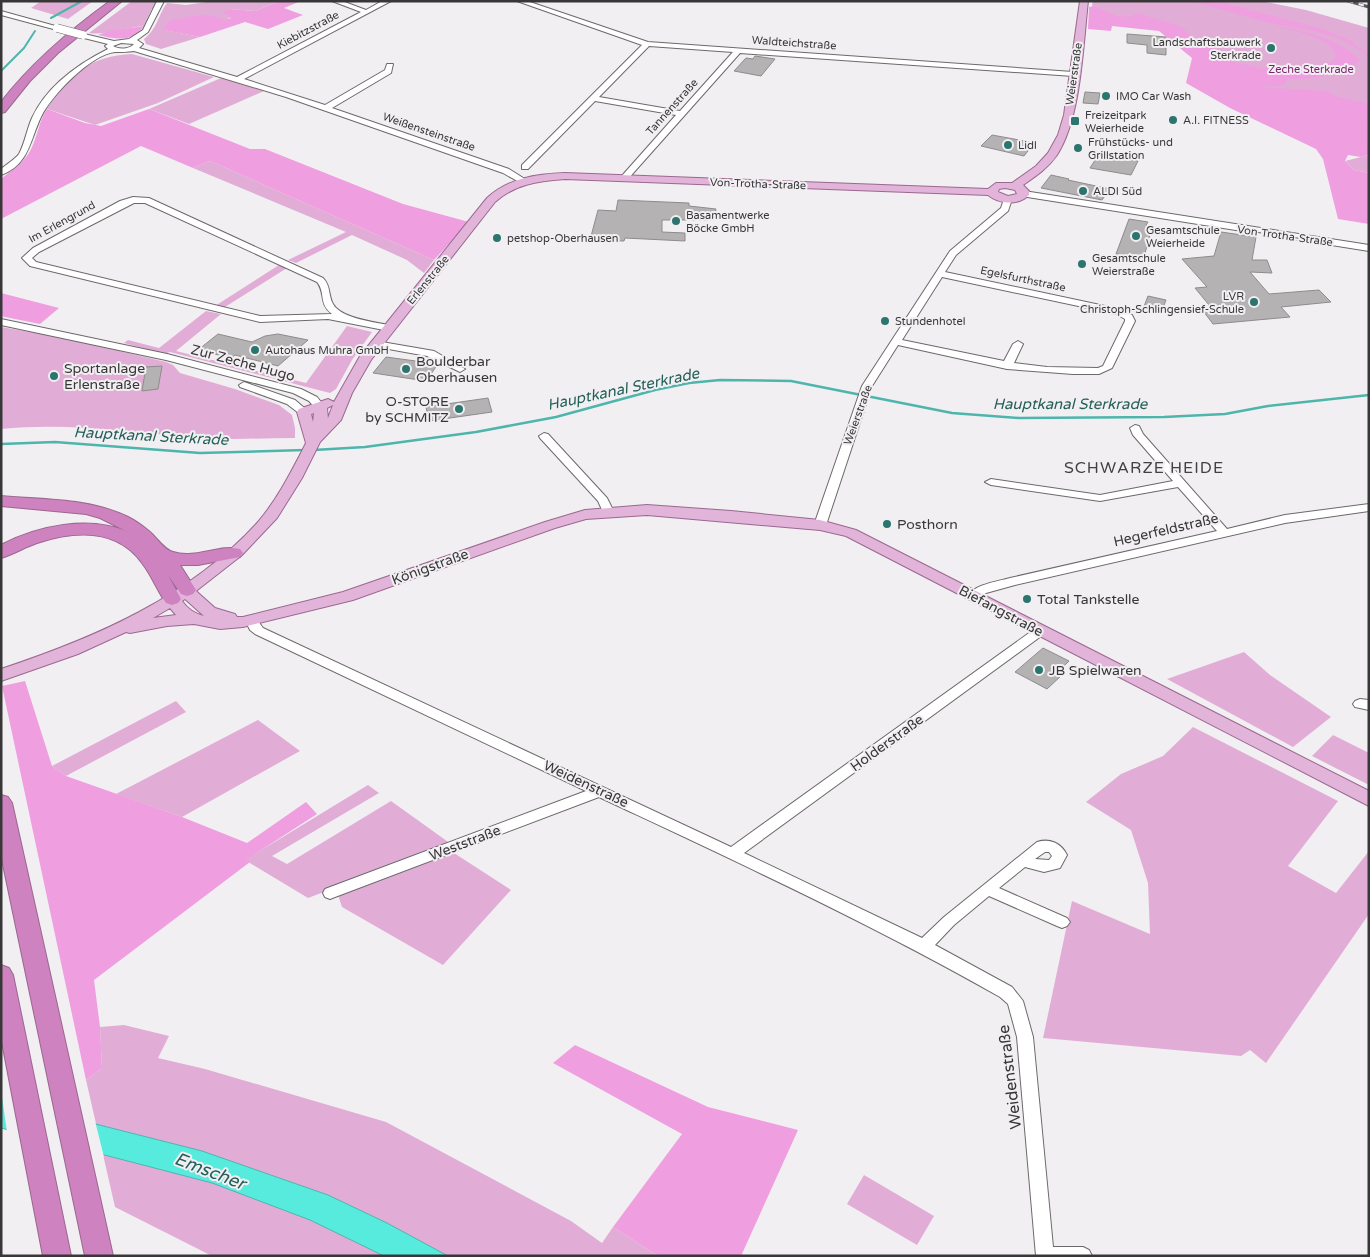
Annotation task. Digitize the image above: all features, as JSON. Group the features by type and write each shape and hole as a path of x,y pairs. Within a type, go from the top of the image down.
{"highway":[{"path":"12,79 61,33 102,1"},
{"path":"1,110 56,50 117,1"},
{"path":"1,501 77,507 110,514 134,526 178,575 179,594"},
{"path":"1,552 23,540 58,532 90,531 120,535 140,549 159,575 179,594"},
{"path":"162,555 174,560 193,561 234,553"},
{"path":"1,803 99,1256"},
{"path":"1,975 57,1256"}],"main road":[{"name":"Weierstraße","path":"1020,190 1043,165 1063,135 1069,115 1084,1"},
{"name":"Von-Trotha-Straße","path":"524,180 565,176 992,192"},
{"name":"Erlenstraße","path":"312,442 334,420 361,364 491,200 501,192 524,180"},
{"path":"999,186 1020,190 1018,199 998,197 992,192 993,188 999,186"},
{"path":"312,442 304,412 345,394"},
{"name":"Erlenstraße","path":"179,594 210,574 234,553 263,524 281,501 320,426 322,415 320,406"},
{"name":"Biefangstraße","path":"608,512 670,511 820,525 851,533 1369,799"},
{"name":"Königstraße","path":"113,632 162,622 194,620 220,624 251,620 338,599 539,528 573,518 608,512"},
{"path":"1,675 65,654 113,632 179,594 180,610 194,620"},
{"name":"Königstraße","path":"179,594 213,614 227,618 251,620"}],"street":[{"path":"1,173 23,154 37,116 58,88 82,64 132,40 146,31 161,1"},
{"path":"335,1 366,12"},
{"name":"Kiebitzstraße","path":"239,79 388,1"},
{"name":"Waldteichstraße","path":"520,1 647,44 1073,74"},
{"path":"2,14 83,35 114,47"},
{"path":"132,40 139,44 134,49"},
{"path":"525,167 647,44"},
{"name":"Weißensteinstraße","path":"114,47 121,51 134,49 239,79 506,171 524,180"},
{"name":"Tannenstraße","path":"624,178 738,51"},
{"path":"326,108 388,71 390,66"},
{"path":"593,98 681,114"},
{"name":"Von-Trotha-Straße","path":"1020,190 1291,237 1369,248"},
{"name":"Weierstraße","path":"820,525 867,386 953,254 1005,209 1008,199"},
{"name":"Im Erlengrund","path":"353,321 332,309 326,297 326,287 320,280 146,200 133,200 123,203 36,250 27,258 33,264 260,319 275,320 326,316 389,328"},
{"name":"Egelsfurthstraße","path":"940,274 1119,312 1129,317 1130,321 1107,368 1094,371 1040,370 1007,366"},
{"name":"Im Erlengrund","path":"297,318 316,309 326,297"},
{"name":"Zur Zeche Hugo","path":"1,322 154,355 298,391 313,399 320,406"},
{"path":"896,342 1007,366 1018,344"},
{"path":"376,344 430,353 460,369"},
{"name":"Zur Zeche Hugo","path":"154,355 272,394 291,402 304,412"},
{"path":"1135,428 1138,435 1224,532"},
{"path":"544,436 603,500 608,512"},
{"path":"991,482 1100,498 1180,483"},
{"name":"Hegerfeldstraße","path":"973,596 982,590 1224,532 1291,518 1369,507"},
{"name":"Weidenstraße","path":"251,620 258,631 733,853 924,946 995,984 1013,998 1026,1037 1045,1256"},
{"name":"Holderstraße","path":"733,853 1040,631"},
{"name":"Weststraße","path":"330,893 600,791"},
{"path":"924,946 949,920 1023,860"},
{"path":"987,889 1062,922"},
{"path":"1045,1256 1083,1256"}],"green space":[{"path":"41,1 93,1 68,19 31,8"},
{"path":"132,1 158,1 151,10 144,26 95,34 89,33"},
{"path":"213,1 280,1 255,11 230,9 226,15 231,17 223,21 216,17 164,30 200,37 161,49 146,44 144,39 152,31 167,3 186,5"},
{"path":"280,1 301,1 284,8 303,15 268,29 245,22 200,37 163,30 168,22 181,18 203,15 223,20 231,18 223,13 230,9 255,11"},
{"name":"Zeche Sterkrade","path":"1093,1 1261,1 1306,10 1369,28 1369,148 1243,103 1166,30 1103,20 1092,5"},
{"path":"1190,1 1217,1 1326,30 1351,41 1368,57 1360,50 1338,38 1310,30 1269,23"},
{"path":"1093,6 1117,16 1131,17 1136,13 1180,26 1197,41 1209,40 1220,56 1245,65 1281,70 1299,70 1329,64 1336,56 1333,49 1320,39 1275,26 1298,30 1320,37 1351,52 1360,60 1344,70 1316,78 1287,79 1285,84 1278,86 1261,86 1327,91 1336,96 1369,104 1367,139 1369,142 1369,155 1361,157 1348,155 1345,161 1354,170 1369,173 1369,224 1338,219 1323,159 1316,149 1230,108 1186,83 1192,58 1159,31 1112,26 1111,31 1088,29 1089,7"},
{"path":"144,26 135,35 129,37 111,38 98,35 109,31"},
{"path":"132,54 214,77 158,103 95,125 47,109 63,86 82,69 104,59"},
{"path":"221,78 264,91 189,124 149,109"},
{"path":"47,109 85,123 101,126 149,109 250,149 265,149 403,204 469,222 434,260 210,161 193,168 141,146 1,219 1,179 30,152"},
{"path":"1369,155 1369,173 1354,170 1345,161"},
{"path":"210,161 434,260 424,273 407,260 352,235 296,263 288,260 346,232 193,168"},
{"path":"279,265 287,268 225,307 215,306"},
{"path":"1,293 59,308 40,324 1,316"},
{"path":"206,311 221,314 176,351 306,383 347,326 372,332 352,360 336,389 330,393 170,352 164,354 124,343 128,340 159,348"},
{"path":"1,327 65,338 166,362 173,365 180,373 235,389 279,405 292,415 295,438 215,439 77,427 1,429"},
{"path":"1244,652 1270,675 1331,717 1293,747 1167,679"},
{"path":"25,681 52,766 66,776 182,817 247,843 306,802 317,814 246,860 250,862 94,980 100,1027 102,1068 86,1080 2,686"},
{"path":"176,701 186,712 66,776 52,766"},
{"path":"258,720 300,751 182,817 116,794"},
{"path":"1193,727 1338,801 1288,866 1336,893 1369,851 1369,914 1266,1063 1250,1050 1241,1056 1043,1038 1072,901 1150,934 1148,883 1131,830 1086,802 1121,774 1163,756"},
{"path":"1333,735 1369,753 1369,785 1312,756"},
{"path":"368,785 379,793 272,856 287,864 391,801 451,844 308,898 245,860"},
{"path":"454,853 511,890 443,965 342,907 338,895"},
{"path":"124,1025 169,1036 158,1058 205,1069 386,1122 571,1221 602,1243 613,1227 658,1256 212,1256 115,1207 86,1080 102,1068 100,1027"},
{"path":"575,1045 708,1107 798,1130 741,1256 658,1256 613,1227 682,1134 553,1063"},
{"path":"864,1175 934,1216 917,1245 847,1204"}],"water":[{"name":"Emscher","path":"1,1100 202,1151 328,1195 387,1223 448,1256 384,1256 310,1220 212,1183 1,1128"}],"pier":[{"path":"2,1097 95,1121 104,1157 7,1132"}],"building":[{"path":"1127,34 1166,37 1166,55 1147,53 1147,45 1127,43"},
{"path":"755,56 775,59 761,76 734,71 746,58 753,59"},
{"path":"1085,92 1100,93 1098,104 1083,103"},
{"name":"Lidl","path":"992,135 1034,143 1024,156 981,146"},
{"path":"1099,154 1138,161 1131,175 1090,168"},
{"name":"ALDI Süd","path":"1051,175 1110,189 1102,200 1041,188"},
{"name":"Basamentwerke Böcke GmbH","path":"618,200 689,203 689,206 716,209 714,220 662,220 662,232 685,233 685,241 625,238 624,241 590,240 598,210 616,211"},
{"name":"Gesamtschule Weierheide","path":"1129,219 1148,222 1146,225 1152,227 1144,257 1116,254"},
{"name":"LVR Christoph-Schlingensief-Schule","path":"1221,232 1256,237 1252,260 1267,260 1272,273 1250,272 1269,294 1319,290 1331,302 1281,307 1290,317 1213,324 1204,312 1214,311 1195,288 1207,287 1182,259 1214,256"},
{"path":"1148,296 1166,300 1161,313 1143,309"},
{"name":"Autohaus Muhra GmbH","path":"218,334 252,342 265,336 278,334 308,340 278,366 235,355 231,358 198,350"},
{"name":"Boulderbar Oberhausen","path":"386,357 438,364 426,381 373,373"},
{"path":"162,366 158,389 142,391 146,367"},
{"name":"O-STORE by SCHMITZ","path":"488,398 492,412 429,421 426,407"},
{"name":"JB Spielwaren","path":"1043,648 1069,661 1058,672 1063,674 1047,689 1015,672"}],"waterway":[{"path":"51,18 82,1"},
{"path":"1,71 24,48 35,31"},
{"name":"Hauptkanal Sterkrade","path":"314,450 365,447 476,432 556,417 655,390 689,383 720,380 791,381 952,413 1019,418 1164,417 1225,414 1268,406 1369,395"},
{"name":"Hauptkanal Sterkrade","path":"1,444 55,442 200,453 305,450"}],"railway":[{"path":"1348,1 1369,7"}],"place":[{"name":"Landschaftsbauwerk Sterkrade","path":"1271,48"},
{"name":"IMO Car Wash","path":"1106,96"},
{"name":"A.I. FITNESS","path":"1173,120"},
{"name":"Freizeitpark Weierheide","path":"1075,121"},
{"name":"Lidl","path":"1008,145"},
{"name":"Frühstücks- und Grillstation","path":"1078,148"},
{"name":"ALDI Süd","path":"1083,191"},
{"name":"Basamentwerke Böcke GmbH","path":"676,221"},
{"name":"Gesamtschule Weierheide","path":"1136,236"},
{"name":"petshop-Oberhausen","path":"497,238"},
{"name":"Gesamtschule Weierstraße","path":"1082,264"},
{"name":"LVR Christoph-Schlingensief-Schule","path":"1254,302"},
{"name":"Stundenhotel","path":"885,321"},
{"name":"Autohaus Muhra GmbH","path":"255,350"},
{"name":"Boulderbar Oberhausen","path":"406,369"},
{"name":"Sportanlage Erlenstraße","path":"54,376"},
{"name":"O-STORE by SCHMITZ","path":"459,409"},
{"name":"Posthorn","path":"887,524"},
{"name":"Total Tankstelle","path":"1027,599"},
{"name":"JB Spielwaren","path":"1039,670"}],"district":[{"name":"SCHWARZE HEIDE","path":"1144,468"}]}
